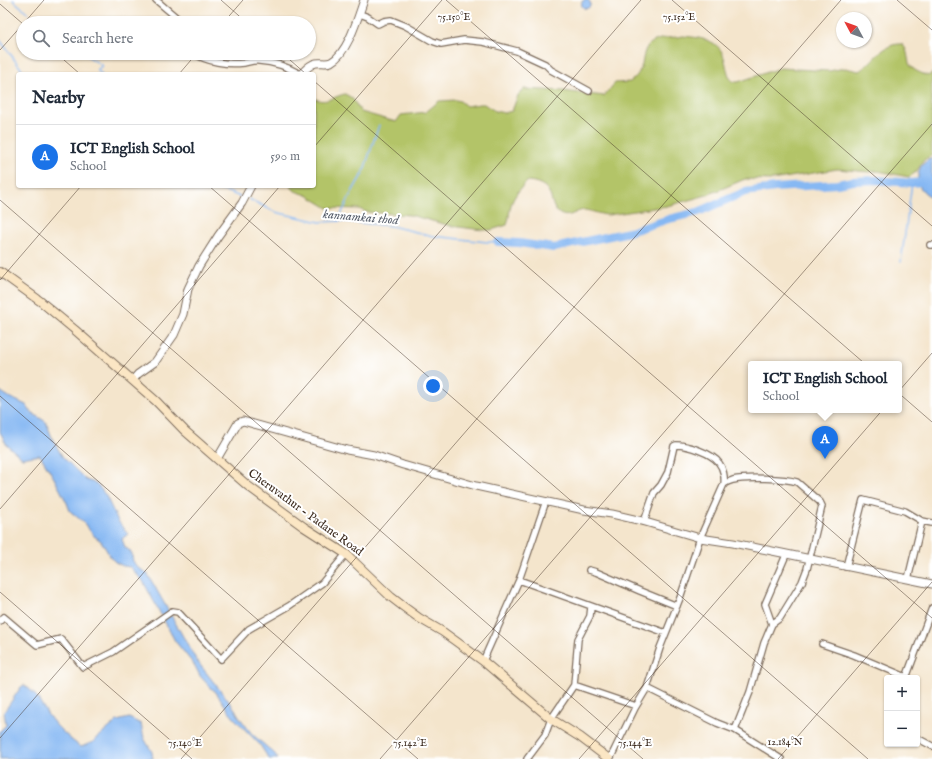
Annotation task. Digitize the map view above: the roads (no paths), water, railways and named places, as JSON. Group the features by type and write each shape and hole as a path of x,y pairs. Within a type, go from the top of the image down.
{"main road":[{"name":"Cheruvathur - Padane Road","path":"0,272 60,316 133,380 185,431 248,486 277,508 346,554 391,597 419,618 443,632 483,661 551,719 580,737 609,759"}],"street":[{"path":"156,0 175,16"},
{"path":"303,72 313,63 329,62 336,58 343,50 360,14 364,0"},
{"path":"360,14 368,17 378,24 391,20 400,23 424,37 441,44 464,40 483,42 517,51 545,64 551,70 589,91"},
{"path":"210,60 229,63 258,60 272,62 297,72"},
{"path":"133,380 138,374 155,362 174,336 183,314 188,289 218,236 242,203 250,188"},
{"path":"217,459 238,423 243,421 347,450 374,455 458,482 644,522 700,538 733,543 809,560 932,584"},
{"path":"609,759 636,706 647,688 700,538 724,484 725,478 719,462 695,449 682,445 674,446 668,472 661,485 654,493 644,522"},
{"path":"724,484 731,480 739,479 784,478 797,482 820,502 822,506 807,569 798,589 780,618 772,624 764,643 750,692 735,730"},
{"path":"846,567 863,500 905,511 922,521 932,524"},
{"path":"483,661 519,580 546,501"},
{"path":"908,579 922,521"},
{"path":"0,621 4,617 38,645 61,639 83,667 113,652 172,611 178,612 221,659 249,629 289,606 322,583 346,554"},
{"path":"772,624 766,604 786,555"},
{"path":"589,570 677,606"},
{"path":"519,580 666,633"},
{"path":"527,759 545,735 551,719 574,685 578,639 590,616 591,607"},
{"path":"907,675 932,608"},
{"path":"822,644 854,655 899,675"},
{"path":"574,685 636,706"},
{"path":"647,688 717,723 735,730 781,759"},
{"path":"920,740 932,746"}],"water":[{"path":"586,-1 591,4 586,9 581,4"},
{"path":"932,158 932,198 921,188 918,178 922,165"},
{"path":"0,391 26,405 31,412 46,422 53,440 62,456 86,480 95,483 101,489 118,521 128,534 122,539 125,547 131,552 133,561 137,567 147,573 197,661 235,709 252,734 275,754 278,759 269,759 260,745 233,717 215,691 200,676 195,666 175,641 143,581 130,567 123,566 115,562 101,541 94,536 83,522 70,511 54,478 40,455 22,458 7,445 0,432"},
{"path":"24,685 33,693 57,726 81,747 93,742 117,721 129,718 141,724 144,738 152,752 153,759 0,759 0,731 6,725 4,712 21,687"}],"waterway":[{"path":"13,0 32,16"},
{"name":"kannamkai thod","path":"0,40 24,72"},
{"path":"93,60 102,66 98,69 99,72"},
{"path":"338,221 363,173 379,125"},
{"path":"498,242 519,243 554,248 629,232 669,219 698,212 745,192 775,188 837,184 853,181 876,180 912,183 932,181"},
{"path":"901,262 912,183"},
{"name":"kannamkai thod","path":"216,188 241,197"},
{"name":"kannamkai thod","path":"249,199 275,212 320,222 341,221 391,226 433,236 498,242"}],"place":[{"name":"ICT English School","path":"825,459"}]}
